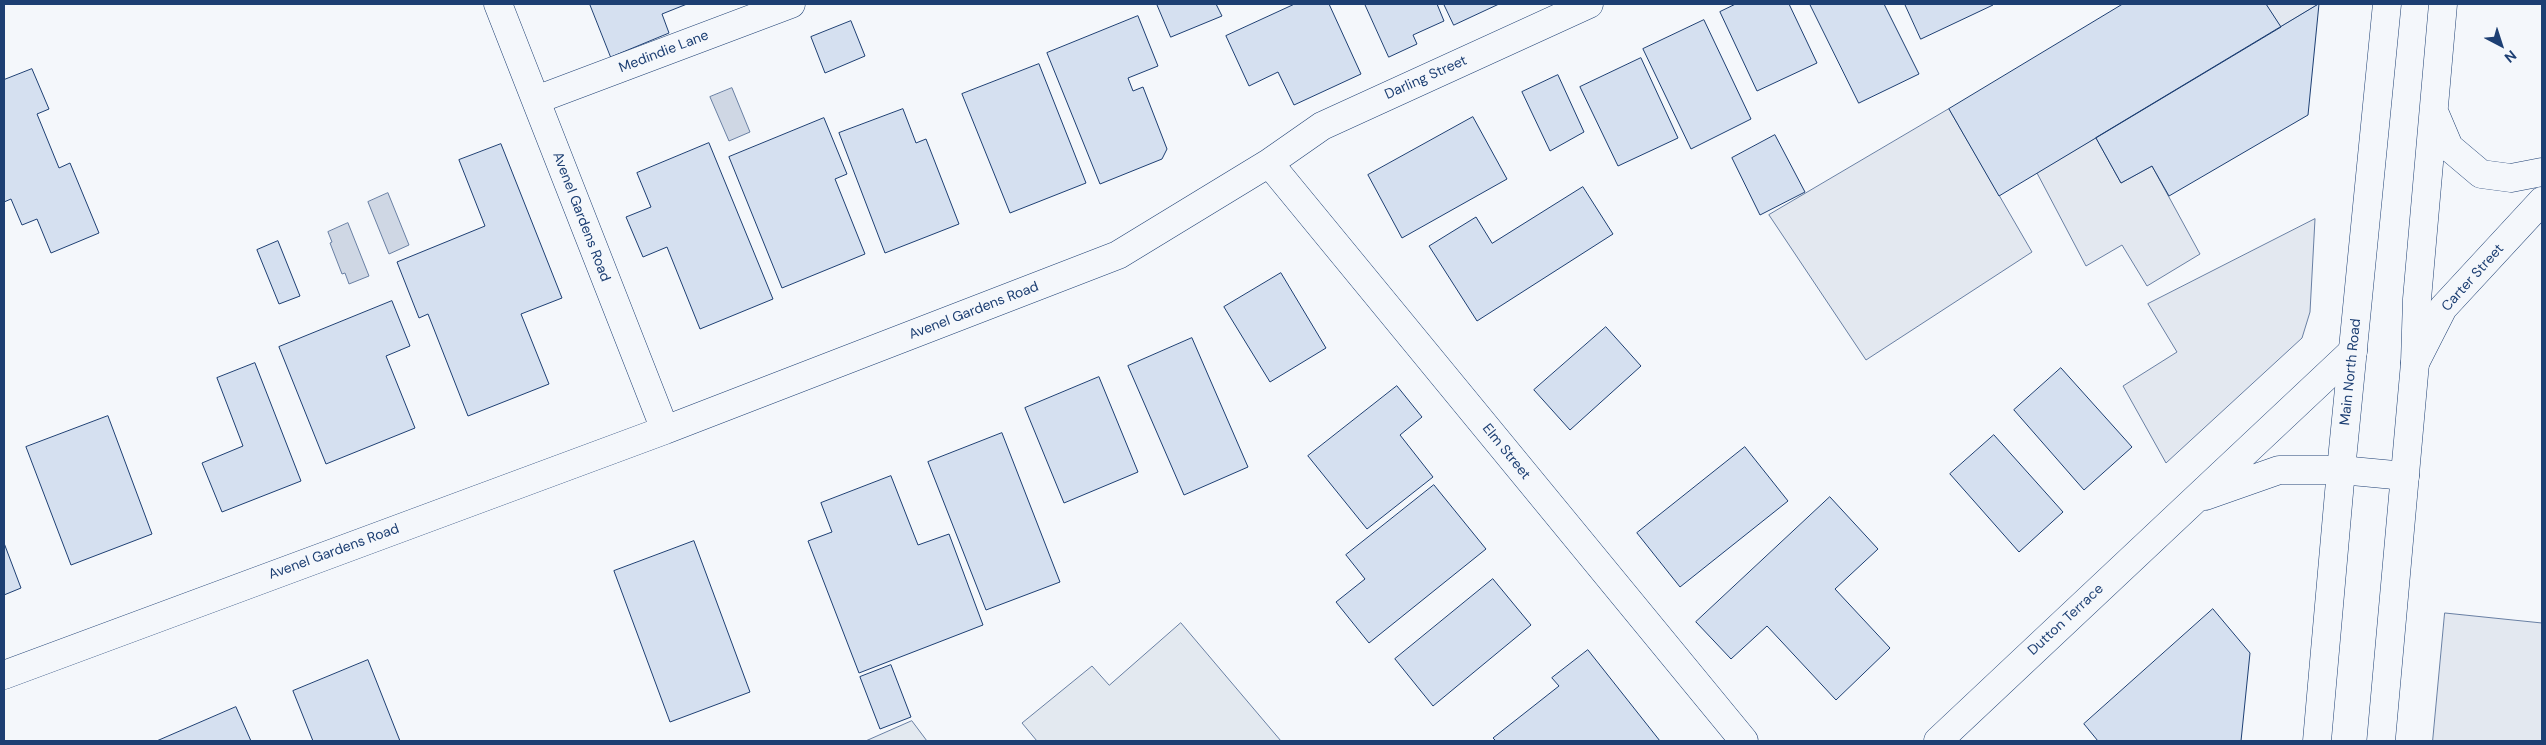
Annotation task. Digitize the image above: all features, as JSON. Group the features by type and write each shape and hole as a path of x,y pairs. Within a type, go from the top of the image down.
{"main road":[{"name":"Avenel Gardens Road","path":"498,4 665,430"},
{"name":"Medindie Lane","path":"536,100 792,4"},
{"name":"Darling Street","path":"1269,163 1322,126 1589,4"},
{"name":"Main North Road","path":"2317,741 2341,470 2387,4"},
{"path":"2381,741 2415,363 2417,299 2443,4"},
{"path":"2433,110 2449,147 2482,174 2511,178 2542,172"},
{"name":"Avenel Gardens Road","path":"4,674 665,430 1118,255 1269,163"},
{"name":"Elm Street","path":"1269,163 1744,741"},
{"name":"Carter Street","path":"2415,363 2443,308 2542,202"},
{"name":"Dutton Terrace","path":"1938,741 2353,351"},
{"name":"Dutton Terrace","path":"2194,500 2279,470 2341,470 2404,476"}],"shaded area":[{"path":"2266,4 2319,4 2281,27"},
{"path":"732,88 750,132 729,141 710,97"},
{"path":"1949,109 2032,252 1866,360 1769,215"},
{"path":"2096,138 2121,183 2152,166 2200,254 2147,286 2122,245 2086,266 2037,173"},
{"path":"388,193 409,245 389,254 368,202"},
{"path":"2315,219 2310,312 2302,338 2166,463 2123,386 2177,352 2148,304"},
{"path":"348,223 369,276 349,284 345,273 342,274 330,243 332,242 328,232"},
{"path":"2445,613 2542,623 2542,741 2433,741"},
{"path":"1181,623 1281,741 1037,741 1022,723 1092,666 1109,685"},
{"path":"912,721 927,741 866,741"}],"building":[{"path":"590,4 687,4 662,14 669,33 611,57"},
{"path":"1157,4 1216,4 1222,16 1171,37"},
{"path":"1295,4 1329,4 1361,74 1294,105 1278,72 1249,86 1226,36"},
{"path":"1365,4 1437,4 1444,21 1413,35 1417,44 1389,57"},
{"path":"1444,4 1499,4 1454,25"},
{"path":"1736,4 1789,4 1817,63 1757,91 1720,12"},
{"path":"1810,4 1884,4 1919,74 1859,103"},
{"path":"1905,4 1993,4 1993,5 1921,39"},
{"path":"2123,4 2266,4 2281,27 1999,196 1949,109"},
{"path":"2319,4 2308,115 2169,196 2152,166 2121,183 2096,138"},
{"path":"1138,16 1158,66 1128,78 1133,91 1143,87 1167,149 1162,159 1100,184 1047,53"},
{"path":"1704,20 1751,119 1691,149 1643,49"},
{"path":"851,21 865,56 825,73 811,37"},
{"path":"1641,58 1678,138 1618,166 1580,87"},
{"path":"1039,64 1086,183 1010,213 962,94"},
{"path":"32,69 49,109 37,114 59,168 70,163 99,233 51,253 37,219 22,225 11,199 4,202 4,80"},
{"path":"1558,75 1584,132 1550,151 1522,92"},
{"path":"903,109 916,143 926,139 959,224 885,253 839,133"},
{"path":"1473,117 1507,179 1402,238 1368,175"},
{"path":"824,118 847,174 835,179 865,254 782,288 729,157"},
{"path":"1775,135 1805,192 1760,215 1732,158"},
{"path":"709,143 773,299 700,329 667,247 643,257 626,217 651,207 637,173"},
{"path":"501,144 562,298 521,314 549,384 468,416 428,314 419,318 397,262 485,226 459,160"},
{"path":"1583,187 1613,234 1477,321 1429,246 1476,217 1492,243"},
{"path":"278,241 300,296 279,304 257,250"},
{"path":"1281,273 1326,348 1270,382 1224,307"},
{"path":"392,301 410,346 386,356 415,428 326,464 279,347"},
{"path":"1606,327 1641,366 1570,430 1534,390"},
{"path":"1192,338 1248,467 1184,495 1128,366"},
{"path":"255,363 301,481 222,512 202,463 243,446 217,378"},
{"path":"2061,368 2132,447 2084,490 2014,410"},
{"path":"1099,377 1138,472 1064,503 1025,408"},
{"path":"1397,386 1422,417 1400,435 1433,477 1367,529 1308,456"},
{"path":"108,416 152,534 71,565 26,447"},
{"path":"1002,433 1060,582 986,610 928,462"},
{"path":"1994,435 2063,512 2019,552 1950,474"},
{"path":"1745,447 1788,501 1680,587 1637,533"},
{"path":"891,476 918,545 949,534 983,625 859,673 808,541 832,532 821,503"},
{"path":"1434,485 1486,549 1369,643 1336,602 1365,579 1346,555"},
{"path":"1830,497 1878,549 1835,589 1890,648 1836,700 1767,626 1731,659 1696,622"},
{"path":"694,541 750,692 670,722 614,571"},
{"path":"4,543 21,588 4,595"},
{"path":"1493,579 1531,625 1433,706 1395,659"},
{"path":"2213,609 2250,653 2241,741 2098,741 2084,724"},
{"path":"1588,650 1660,741 1496,741 1493,738 1559,686 1552,678"},
{"path":"368,660 400,741 313,741 293,691"},
{"path":"891,665 911,717 880,729 860,677"},
{"path":"236,707 251,741 157,741"}]}
